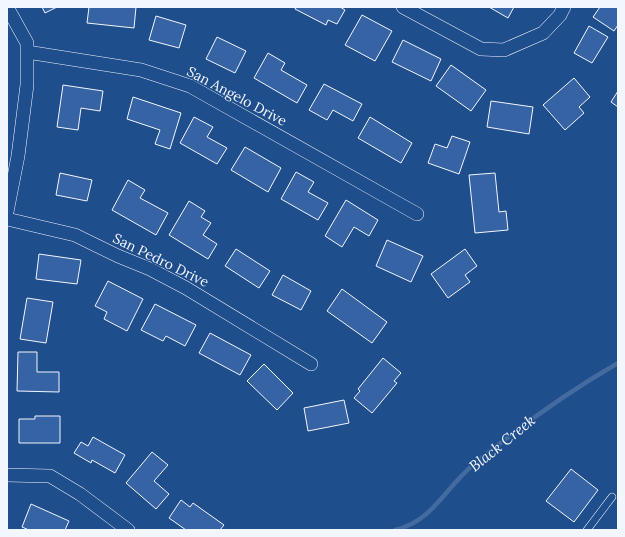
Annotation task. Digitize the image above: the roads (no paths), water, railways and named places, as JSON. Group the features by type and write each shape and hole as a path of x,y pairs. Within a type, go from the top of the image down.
{"street":[{"path":"7,7 27,43 27,85 18,156 7,212"},
{"path":"403,7 481,49 504,50 543,33 560,15 564,7"},
{"name":"San Angelo Drive","path":"27,52 142,70 190,86 417,214"},
{"name":"San Pedro Drive","path":"7,219 74,235 150,269 186,288 311,364"},
{"path":"7,475 50,476 80,494 128,530"}],"lane":[{"path":"587,530 612,497"}],"waterway":[{"name":"Black Creek","path":"395,530 408,526 429,512 463,474 525,424 561,398 618,363"}]}
